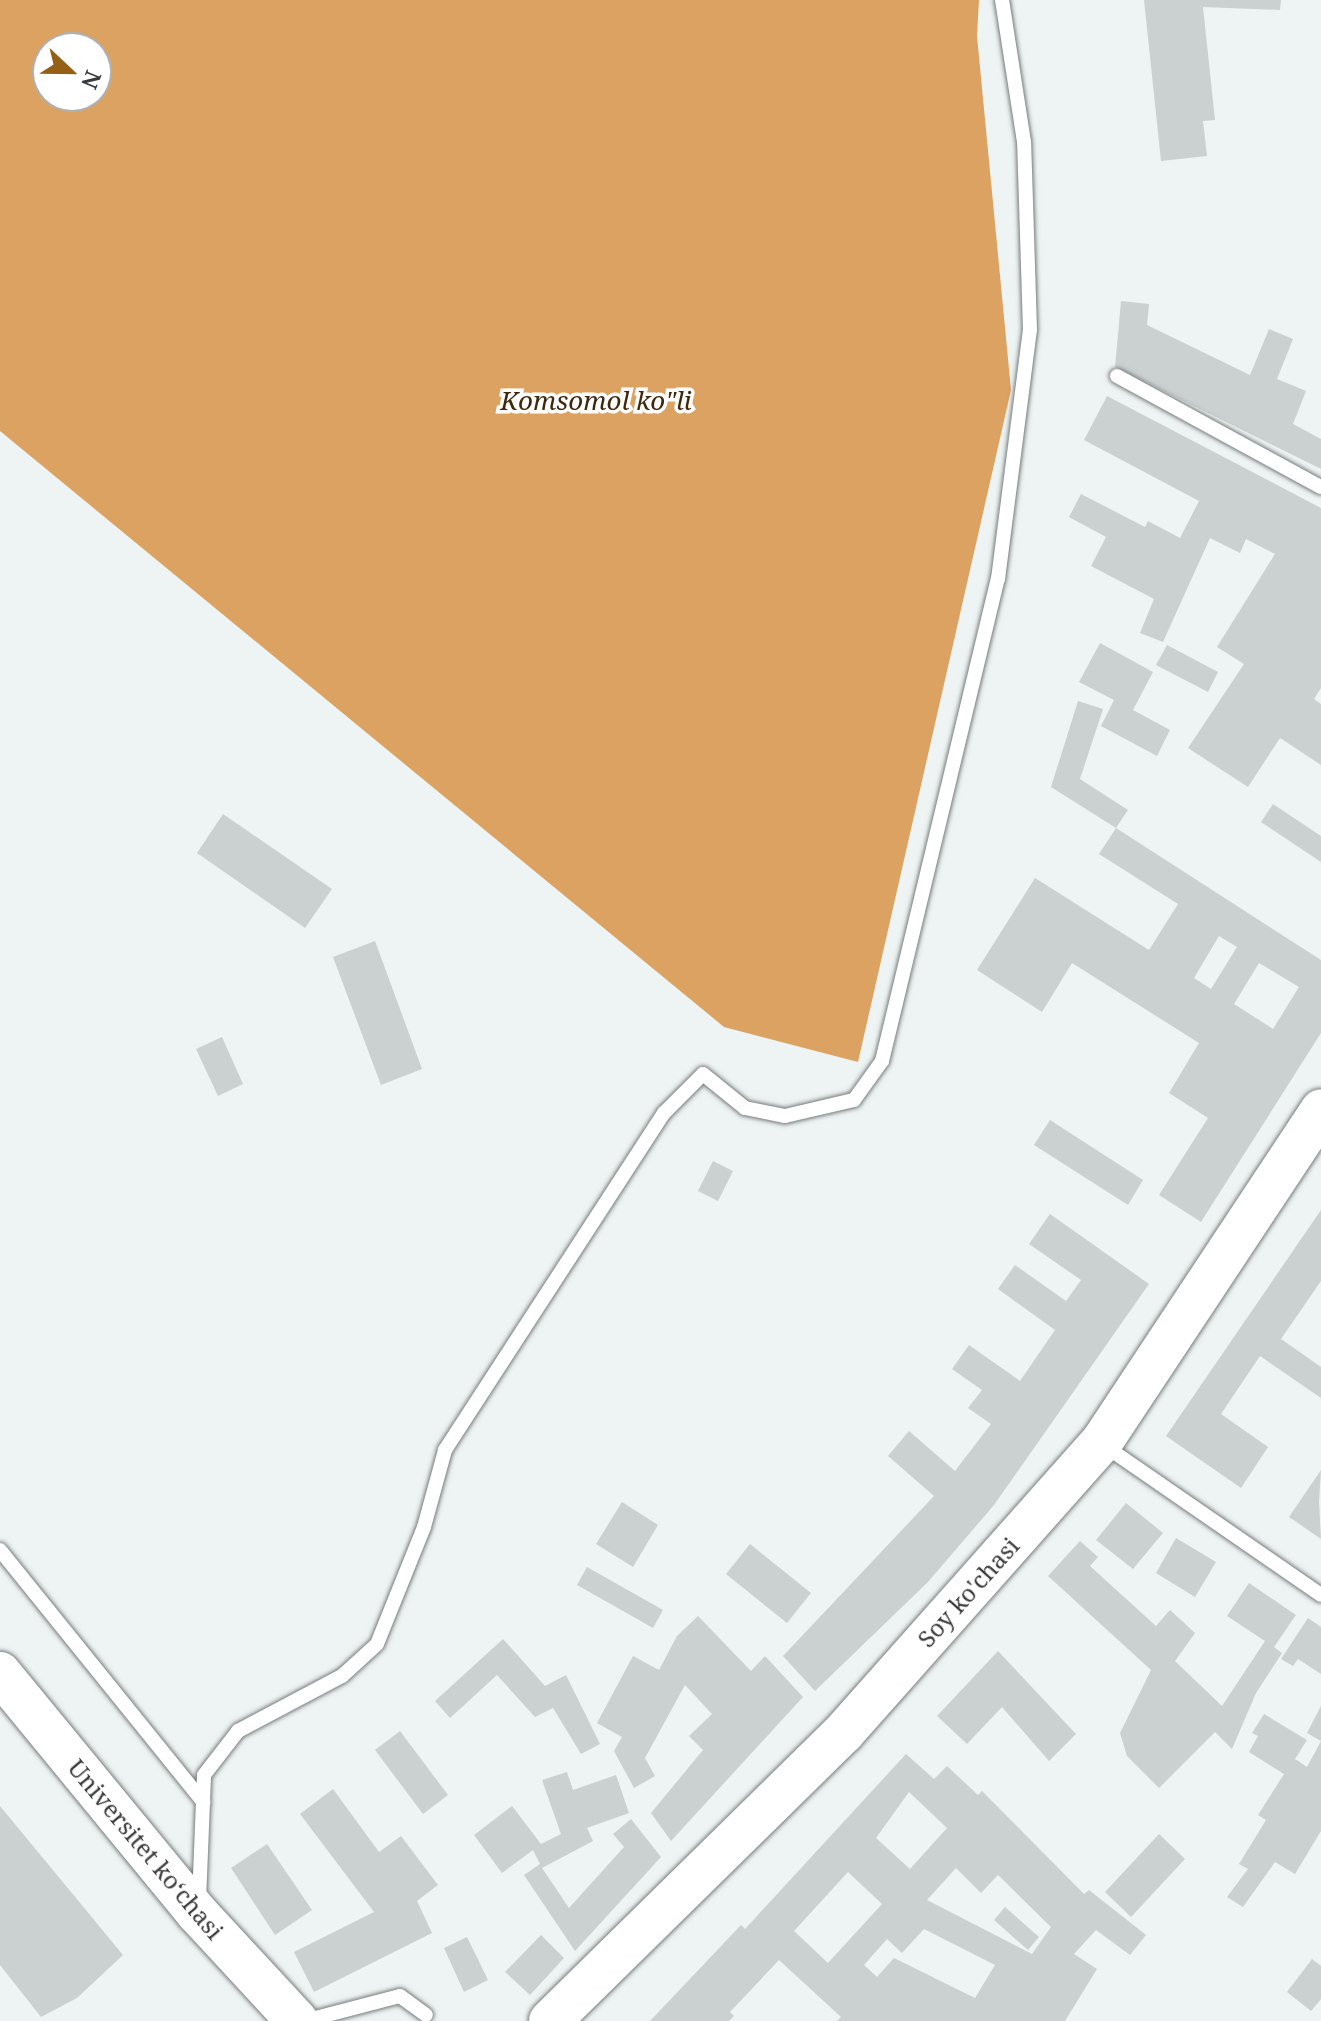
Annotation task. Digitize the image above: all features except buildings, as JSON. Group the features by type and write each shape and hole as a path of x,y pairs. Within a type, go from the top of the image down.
{"main road":[{"name":"Soy ko'chasi","path":"559,2019 844,1732 1101,1443 1321,1110"},
{"name":"Universitet kо‘chasi","path":"0,1673 198,1914 297,2021"}],"lane":[{"path":"198,1914 204,1775 238,1731 342,1676 377,1644 424,1527 445,1450 664,1113 703,1074 745,1108 785,1116 854,1100 882,1061 998,579 1030,330 1024,142 1002,0"},
{"path":"1117,376 1321,487"},
{"path":"1101,1443 1321,1595"},
{"path":"0,1550 203,1802"},
{"path":"304,2021 400,1996 426,2015"}],"water":[{"name":"Komsomol ko\"li","path":"0,0 979,0 977,36 1011,390 858,1062 724,1027 0,431"}]}
